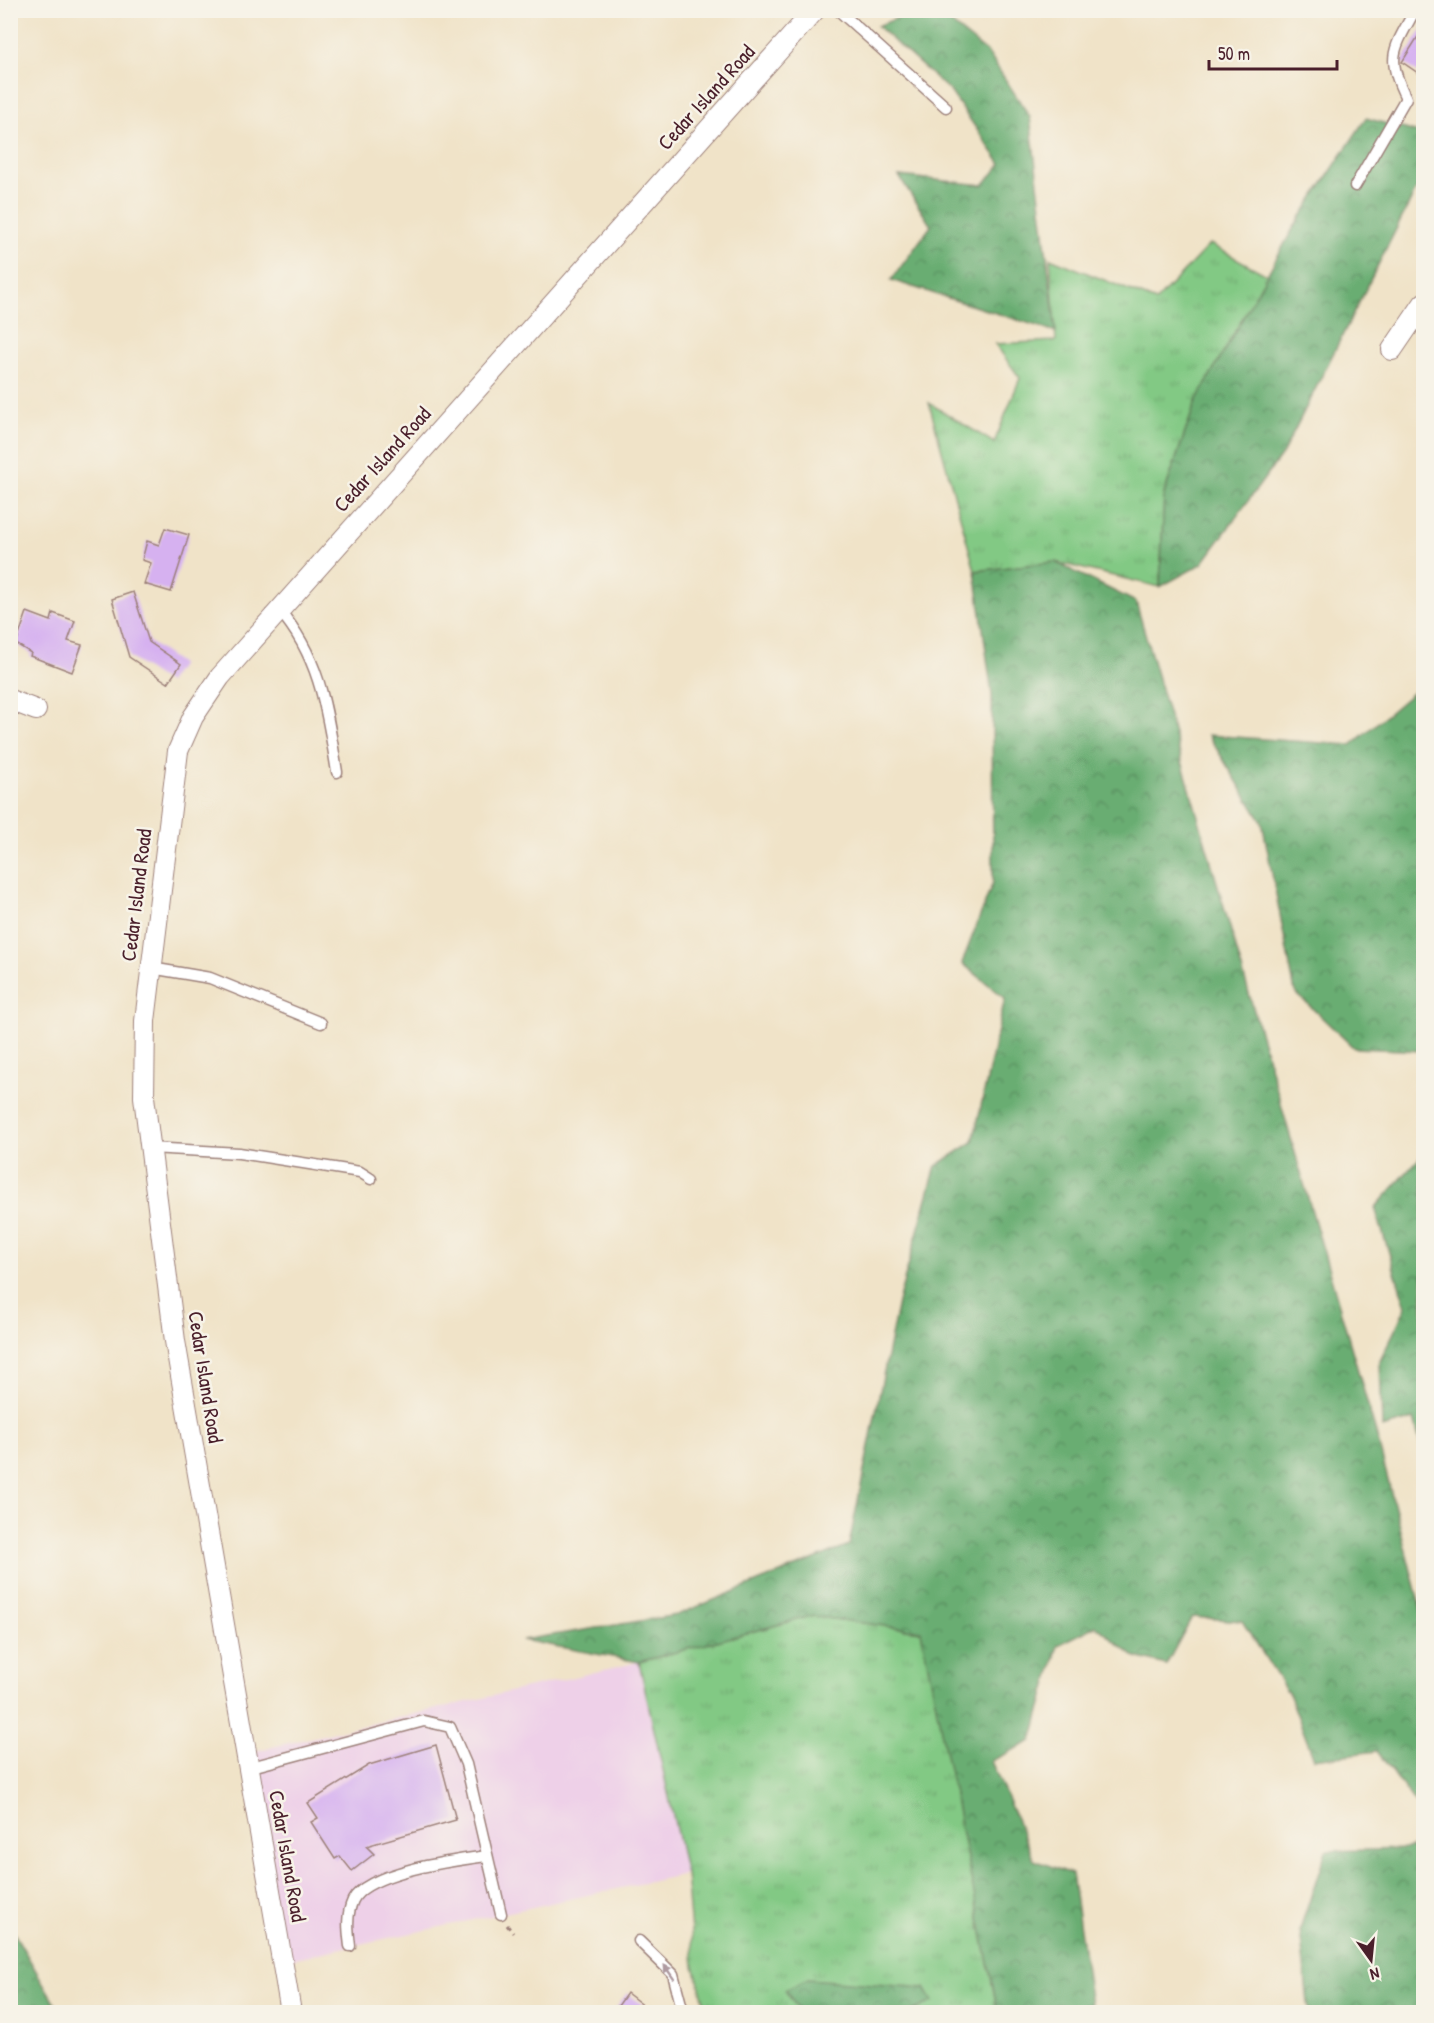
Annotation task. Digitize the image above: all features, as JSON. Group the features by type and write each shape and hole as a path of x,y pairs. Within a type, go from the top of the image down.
{"street":[{"name":"Cedar Island Road","path":"291,2013 175,1341 144,1097 145,1020 178,752 193,717 220,677 815,10"},
{"path":"1392,350 1424,303"},
{"path":"10,700 36,710"}],"lane":[{"path":"838,10 946,107"},
{"path":"1355,186 1406,98 1394,75 1394,49 1415,10"},
{"path":"279,610 294,627 309,653 325,703 337,772"},
{"path":"151,968 210,978 321,1023"},
{"path":"150,1149 240,1153 360,1172 371,1179"},
{"path":"248,1768 424,1721 450,1727 466,1764 501,1914"},
{"path":"350,1946 347,1919 354,1898 377,1880 428,1864 487,1856"},
{"path":"639,1941 673,1974 681,2010"}],"shaded area":[{"path":"639,1662 686,1874 282,1961 246,1753"}],"green space":[{"path":"915,11 936,11 988,53 1030,117 1056,332 891,280 931,226 899,176 983,185 1001,164 950,91 877,26"},
{"path":"1366,118 1423,134 1423,176 1283,453 1202,564 1160,587 1164,494 1196,401 1294,227"},
{"path":"1210,244 1267,275 1196,401 1164,494 1160,587 1055,562 975,571 929,403 994,443 1020,378 995,344 1056,341 1050,258 1156,301"},
{"path":"1055,562 1136,602 1376,1433 1423,1618 1424,1815 1377,1751 1314,1759 1290,1696 1242,1621 1192,1617 1166,1665 1133,1656 1096,1626 1058,1645 1032,1741 991,1761 1034,1860 1072,1874 1092,2012 998,2012 921,1631 811,1616 639,1662 522,1640 677,1615 849,1545 898,1302 936,1166 973,1142 1005,998 962,963 993,882 992,695 975,571"},
{"path":"1423,684 1423,1051 1354,1048 1295,992 1262,822 1208,735 1351,745"},
{"path":"1423,1154 1423,1455 1414,1419 1382,1428 1380,1361 1406,1307 1375,1208"},
{"path":"811,1615 922,1631 998,2012 707,2012 694,1966 686,1874 639,1662"},
{"path":"1423,1844 1423,2012 1309,2012 1300,1929 1326,1851 1407,1849"},
{"path":"11,1928 60,2012 11,2012"},
{"path":"808,1979 925,1988 933,2002 910,2012 800,2012 785,1990"}],"building":[{"path":"1424,27 1424,77 1402,62"},
{"path":"165,528 189,535 171,592 144,584 151,563 142,560 147,541 159,545"},
{"path":"133,592 149,642 181,664 168,683 129,657 112,599"},
{"path":"27,612 51,621 53,613 75,621 68,641 82,645 72,672 30,656 31,653 16,644"},
{"path":"436,1745 456,1820 366,1846 374,1854 352,1871 340,1856 335,1859 311,1822 318,1818 308,1803 369,1765"},
{"path":"627,1993 653,2013 613,2013"}]}
